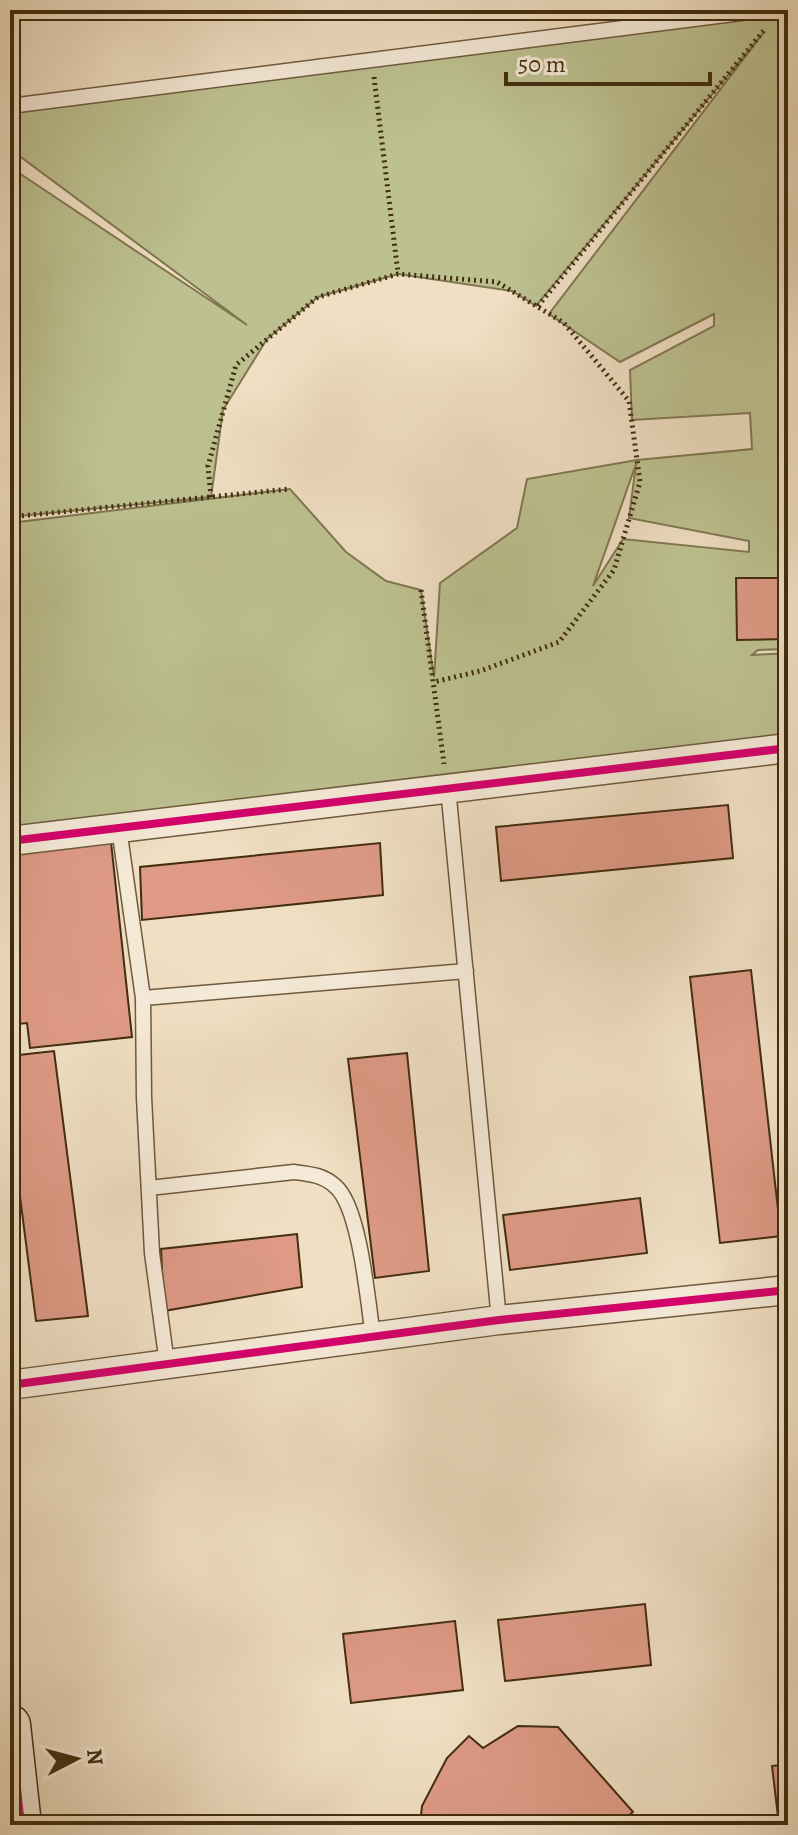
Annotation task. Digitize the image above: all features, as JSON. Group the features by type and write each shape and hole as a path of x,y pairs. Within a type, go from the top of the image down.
{"street":[{"path":"10,841 788,748"},
{"path":"10,1385 499,1320 788,1290"},
{"path":"10,1725 21,1825"}],"lane":[{"path":"10,106 372,60 768,16"},
{"path":"448,788 499,1320"},
{"path":"119,828 143,998 144,1097 152,1253 167,1364"},
{"path":"143,998 466,971"},
{"path":"149,1188 294,1172 318,1175 338,1187 356,1228 373,1337"}],"path":[{"path":"538,306 768,16"},
{"path":"372,60 398,274"},
{"path":"211,497 208,466 236,365 318,297 398,274 497,282 564,323 629,401 640,482 614,570 559,642 480,671 434,682"},
{"path":"10,517 290,489"},
{"path":"421,590 448,788"}],"green space":[{"path":"765,10 788,10 788,649 758,650 752,655 788,653 788,748 10,841 10,825 17,822 10,759 10,523 290,489 346,552 386,581 421,590 434,677 440,583 517,528 527,479 637,460 752,449 750,413 632,420 630,370 714,326 714,314 620,362 549,314 764,32 536,306 512,291 398,274 318,297 267,339 223,410 211,497 10,517 10,167 247,325 10,149 10,106","holes":["636,464 629,518 749,541 749,552 623,539 593,586"]}],"building":[{"path":"736,578 788,578 788,639 737,640"},
{"path":"728,805 733,858 501,881 496,827"},
{"path":"111,842 132,1037 30,1048 27,1023 10,1025 10,853"},
{"path":"380,843 383,895 142,920 140,867"},
{"path":"751,970 781,1236 720,1243 690,977"},
{"path":"54,1051 88,1316 36,1321 10,1119 10,1056"},
{"path":"407,1053 429,1271 375,1278 348,1059"},
{"path":"640,1198 647,1253 510,1270 503,1215"},
{"path":"297,1234 302,1287 164,1311 161,1249"},
{"path":"645,1604 651,1665 505,1681 498,1620"},
{"path":"455,1621 463,1690 351,1703 343,1634"},
{"path":"518,1726 558,1727 633,1812 621,1825 420,1825 422,1806 447,1758 469,1736 483,1748"},
{"path":"788,1764 788,1825 779,1825 772,1766"}],"cycle path":[{"path":"10,841 788,748"},
{"path":"10,1385 499,1320 788,1290"},
{"path":"10,1725 21,1825"}]}
